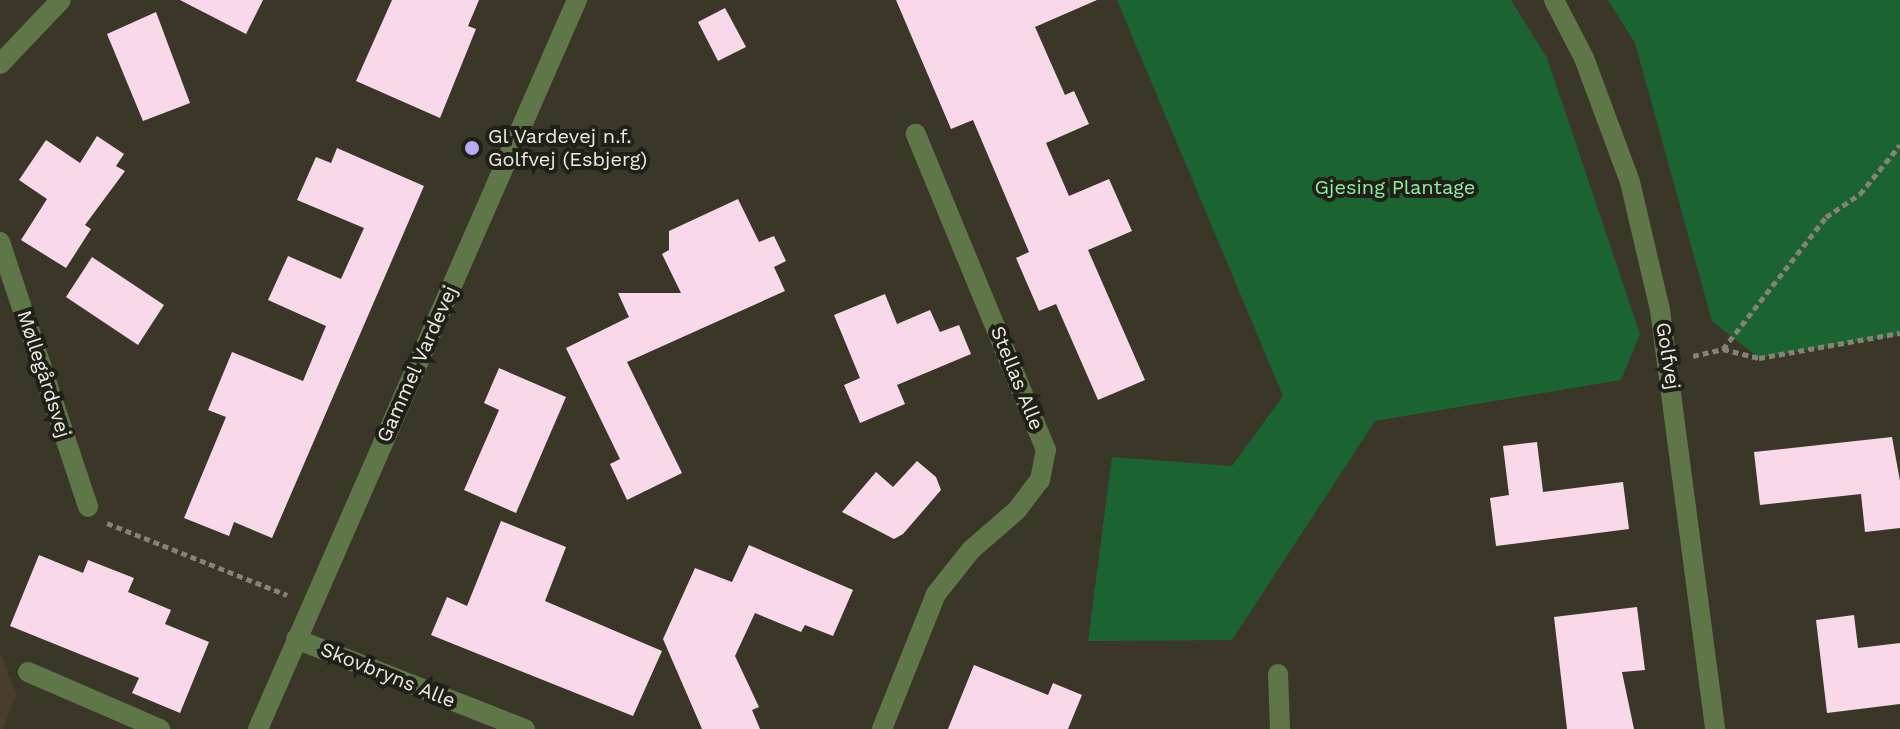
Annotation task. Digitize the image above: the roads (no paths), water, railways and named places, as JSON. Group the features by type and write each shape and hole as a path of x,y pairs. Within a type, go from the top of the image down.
{"street":[{"path":"0,64 61,0"},
{"name":"Gammel Vardevej","path":"258,729 577,0"},
{"name":"Golfvej","path":"1554,0 1584,58 1630,182 1670,362 1715,729"},
{"name":"Stellas Alle","path":"882,729 936,594 971,550 1017,510 1040,480 1046,450 916,134"},
{"name":"Møllegårdsvej","path":"0,242 88,507"},
{"name":"Skovbryns Alle","path":"296,639 525,729"},
{"path":"28,672 160,729"},
{"path":"1278,674 1280,729"}],"place":[{"name":"Gl Vardevej n.f. Golfvej (Esbjerg)","path":"472,148"}],"park label":[{"name":"Gjesing Plantage","path":"1395,187"}]}
